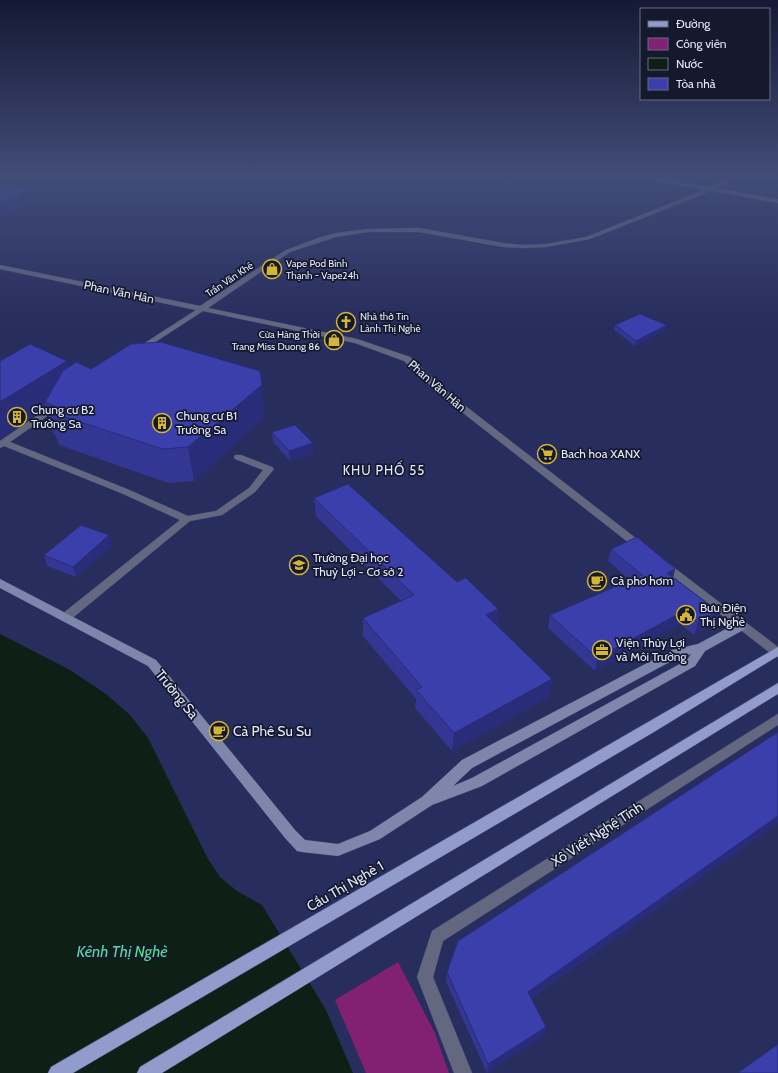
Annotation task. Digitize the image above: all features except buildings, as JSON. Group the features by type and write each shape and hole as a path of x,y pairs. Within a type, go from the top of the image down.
{"main road":[{"name":"Cầu Thị Nghè 1","path":"57,1073 650,728 777,652"},
{"path":"146,1073 778,688"}],"street":[{"name":"Trần Văn Khê","path":"132,356 288,251 307,242 362,230 420,230 504,245 526,247 571,242 588,238 623,224"},
{"name":"Phan Văn Hân","path":"0,267 357,341 407,359 447,396 648,552"},
{"path":"2,444 68,399"},
{"path":"2,444 124,491 187,519"},
{"path":"66,617 187,519 220,513 252,490 269,469 238,457"},
{"path":"660,561 741,626 777,652"},
{"name":"Trường Sa","path":"0,584 152,663 290,834 302,846 317,849 338,850 354,845 375,835 427,801"},
{"path":"427,801 467,764 676,653 701,648 741,626"},
{"path":"427,801 484,779 691,663 701,648"},
{"name":"Xô Viết Nghệ Tĩnh","path":"463,1073 425,977 437,936 778,719"}],"green space":[{"path":"398,962 435,1033 449,1073 366,1073 335,1000"}],"water":[{"name":"Kênh Thị Nghè","path":"0,634 70,670 106,694 130,715 148,738 208,859 220,877 237,891 262,905 326,1010 353,1073 0,1073"}],"place":[{"name":"Vape Pod Bình Thạnh - Vape24h","path":"272,269"},
{"name":"Nhà thờ Tin Lành Thị Nghè","path":"346,322"},
{"name":"Cửa Hàng Thời Trang Miss Duong 86","path":"334,340"},
{"name":"Chung cư B2 Trường Sa","path":"17,417"},
{"name":"Chung cư B1 Trường Sa","path":"162,423"},
{"name":"Bach hoa XANX","path":"547,454"},
{"name":"Trường Đại học Thuỷ Lợi - Cơ sở 2","path":"299,565"},
{"name":"Cà phơ hơm","path":"597,581"},
{"name":"Bưu Điện Thị Nghè","path":"686,615"},
{"name":"Viện Thủy Lợi và Môi Trường","path":"602,650"},
{"name":"Cà Phê Su Su","path":"219,731"}],"district":[{"name":"KHU PHỐ 55","path":"384,470"}]}
